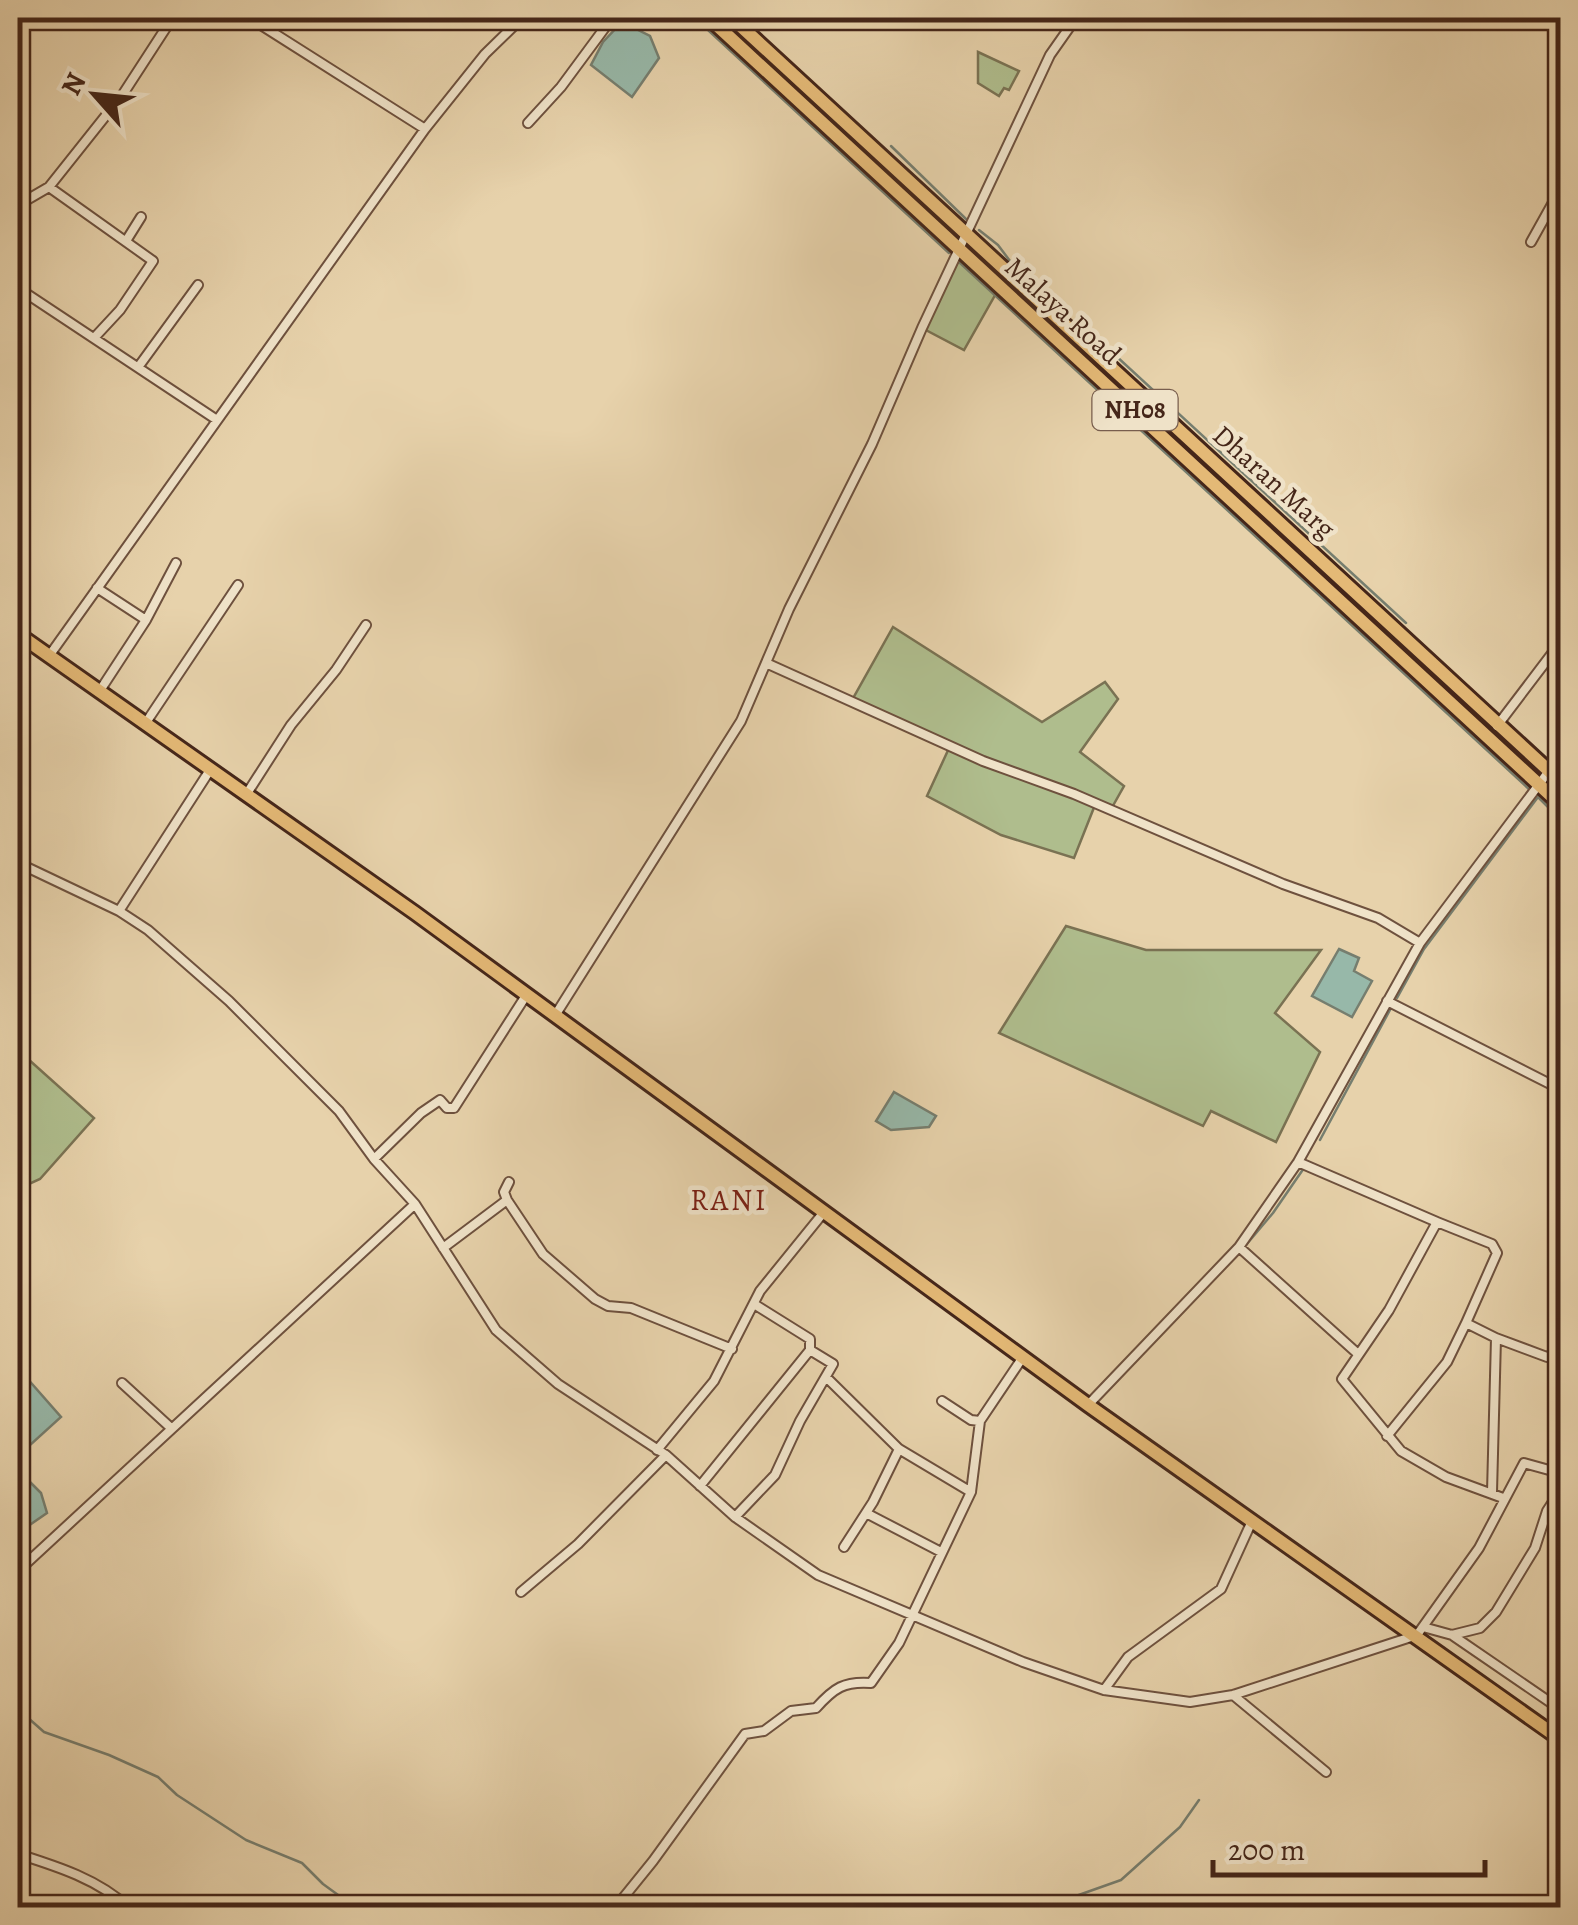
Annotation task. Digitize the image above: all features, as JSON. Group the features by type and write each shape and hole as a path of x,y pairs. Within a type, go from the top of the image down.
{"main road":[{"name":"Dharan Marg","path":"722,20 967,235 1560,782"},
{"name":"Malaya Road","path":"722,20 959,249 1560,804"},
{"path":"1122,398 1132,386"},
{"path":"18,634 556,1014 1088,1405 1420,1631 1560,1740"}],"street":[{"path":"18,205 50,186 122,94 171,18"},
{"path":"250,18 425,129"},
{"path":"48,656 425,129 484,54 522,18"},
{"path":"528,123 612,18"},
{"path":"556,1014 742,721 1050,55 1076,18"},
{"path":"50,186 153,260 120,310 94,338"},
{"path":"1531,242 1560,190"},
{"path":"126,241 141,217"},
{"path":"139,366 198,284"},
{"path":"18,288 217,420"},
{"path":"99,692 146,620 176,564"},
{"path":"145,724 238,585"},
{"path":"97,588 146,620"},
{"path":"246,794 291,725 366,625"},
{"path":"1498,726 1560,643"},
{"path":"766,663 983,761 1074,794 1283,884 1378,918 1420,943"},
{"path":"119,911 210,770"},
{"path":"1088,1405 1239,1247 1298,1162 1420,943 1549,770"},
{"path":"18,862 119,911 178,954 229,1001 339,1111 374,1160 415,1204 496,1330 526,1359 576,1398 662,1452 735,1517 818,1574 910,1616 1104,1690 1190,1702 1233,1695 1420,1631 1452,1634 1480,1628 1496,1612 1535,1548 1547,1511 1560,1491"},
{"path":"374,1160 421,1113 440,1100 454,1108 528,994"},
{"path":"1387,1000 1560,1089"},
{"path":"1298,1162 1492,1244 1497,1253 1447,1362 1386,1436"},
{"path":"508,1182 504,1192 507,1200 543,1254 595,1299 608,1306 631,1308 732,1349"},
{"path":"443,1248 507,1200"},
{"path":"18,1570 415,1204"},
{"path":"521,1592 578,1544 662,1452 714,1381 760,1291 824,1212"},
{"path":"1438,1222 1388,1310 1342,1378 1386,1436 1418,1464 1503,1498"},
{"path":"1239,1247 1358,1354"},
{"path":"700,1486 810,1350 810,1339 754,1304"},
{"path":"1466,1322 1546,1357 1554,1355 1560,1344"},
{"path":"1492,1492 1496,1338"},
{"path":"735,1517 775,1475 833,1364 810,1350"},
{"path":"615,1908 745,1734 764,1731 791,1712 816,1708 848,1681 871,1682 899,1643 971,1492 980,1421 1024,1355"},
{"path":"826,1376 899,1449 971,1492"},
{"path":"122,1384 171,1428"},
{"path":"942,1401 971,1420 980,1421"},
{"path":"844,1547 899,1449"},
{"path":"1420,1631 1479,1548 1524,1463 1560,1473"},
{"path":"866,1513 941,1552"},
{"path":"1104,1690 1128,1657 1221,1589 1252,1520"},
{"path":"1452,1634 1560,1709"},
{"path":"1233,1695 1326,1772"},
{"path":"18,1854 48,1862 92,1882 129,1908"}],"green space":[{"path":"978,52 1019,71 1009,90 1004,88 999,96 978,83"},
{"path":"967,235 1007,274 964,350 922,328"},
{"path":"893,627 1042,722 1105,682 1118,699 1080,752 1124,786 1110,811 1095,805 1074,858 1001,835 927,796 950,746 851,702"},
{"path":"1066,926 1146,950 1321,950 1275,1013 1320,1052 1276,1142 1211,1111 1203,1126 999,1033"},
{"path":"18,1050 94,1118 40,1179 18,1189"}],"shaded area":[{"path":"622,22 650,36 659,58 632,97 591,65 603,42"},
{"path":"1339,949 1359,958 1354,971 1372,981 1352,1017 1312,996"},
{"path":"894,1092 936,1116 929,1127 891,1130 876,1121"},
{"path":"18,1368 61,1417 18,1456"},
{"path":"25,1477 41,1493 47,1513 18,1533 18,1485"}],"waterway":[{"path":"695,18 949,253"},
{"path":"891,146 966,219"},
{"path":"979,230 1068,313"},
{"path":"959,262 1530,790"},
{"path":"1077,320 1406,623"},
{"path":"1397,998 1424,949 1538,797 1560,819"},
{"path":"1320,1140 1391,1008"},
{"path":"1246,1245 1304,1168"},
{"path":"18,1709 44,1732 158,1777 177,1795 246,1840 302,1863 356,1908"},
{"path":"1042,1908 1121,1880 1180,1827 1199,1800"}],"district":[{"name":"RANI","path":"729,1200"}]}
